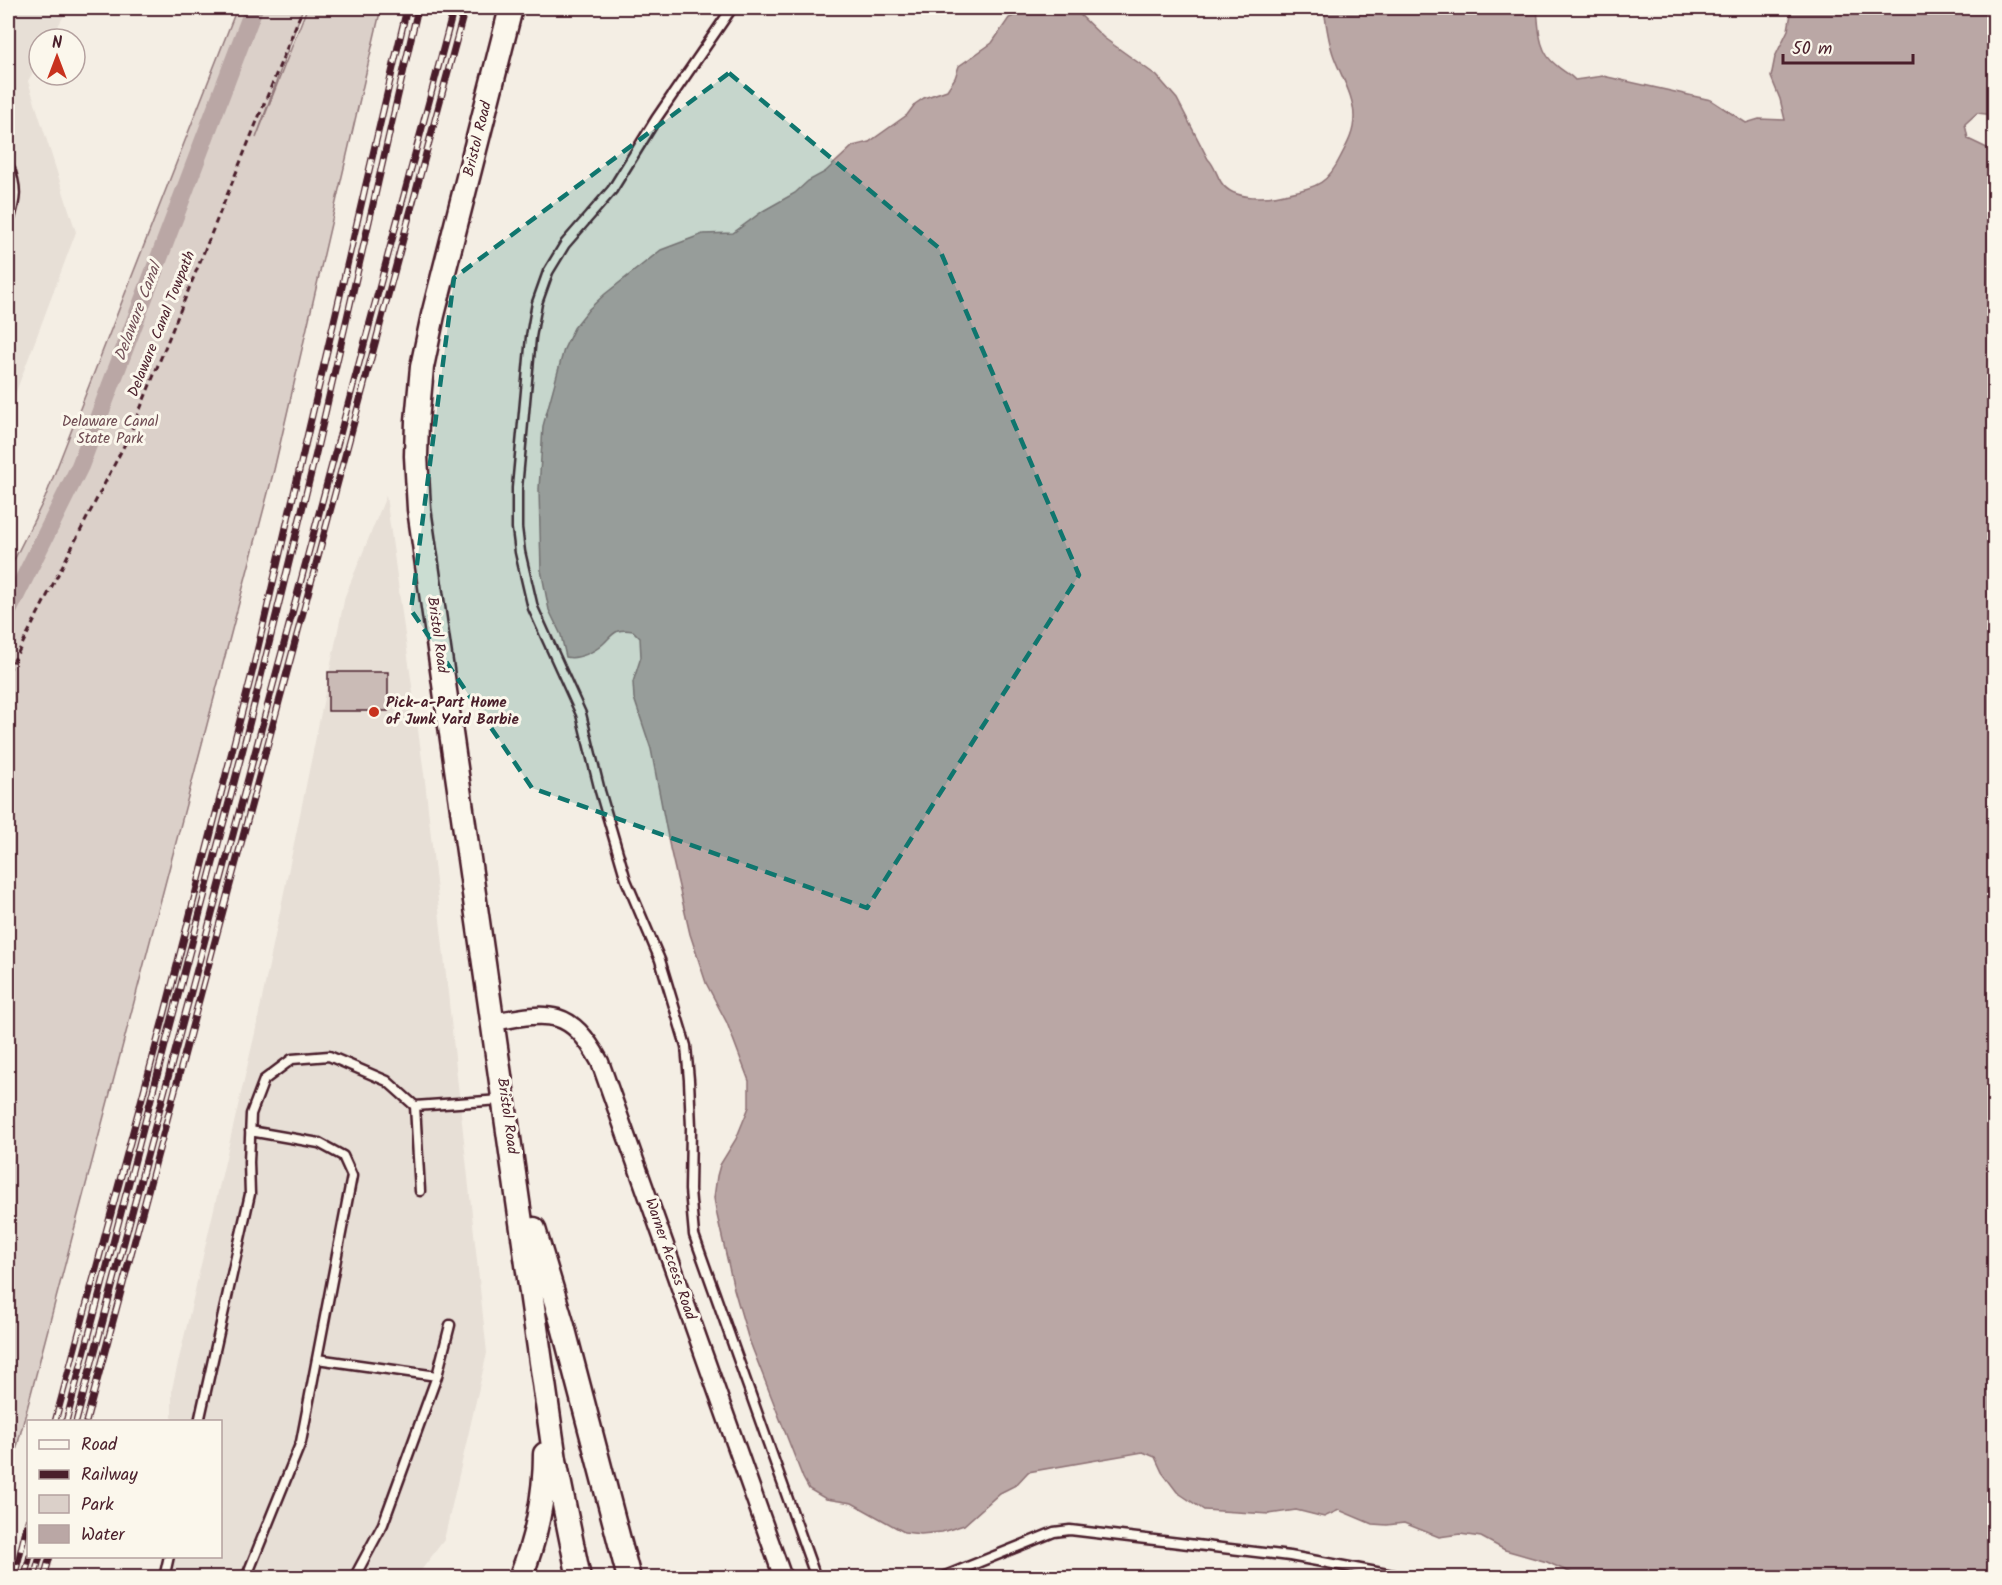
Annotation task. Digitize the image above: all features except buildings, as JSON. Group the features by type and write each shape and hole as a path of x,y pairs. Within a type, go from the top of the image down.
{"main road":[{"name":"Bristol Road","path":"511,8 430,325 422,367 416,456 419,509 529,1268"},
{"path":"517,1186 538,1240 560,1315 629,1578"},
{"path":"520,1578 535,1532 543,1490 545,1461 545,1432 529,1268"},
{"path":"529,1268 555,1460 579,1578"},
{"path":"529,1268 592,1578"}],"street":[{"name":"Warner Access Road","path":"493,1022 532,1015 561,1019 576,1028 589,1041 600,1062 783,1578"}],"lane":[{"path":"732,8 656,118 612,190 564,244 548,272 537,303 531,337 521,428 517,488 518,528 520,552 533,608 581,714 600,791 626,880 660,960 686,1046 691,1127 690,1190 694,1235 816,1578"},
{"path":"8,164 15,184 13,208 8,225"},
{"path":"199,1420 250,1194 251,1114 264,1080 292,1059 329,1056 387,1081 415,1106 420,1191"},
{"path":"415,1106 504,1100"},
{"path":"246,1578 301,1442 352,1176 343,1156 319,1143 250,1131"},
{"path":"354,1578 383,1524 437,1376 450,1325"},
{"path":"317,1359 437,1376"},
{"path":"940,1578 1054,1532 1070,1530 1290,1556 1409,1578"},
{"path":"164,1578 168,1558"}],"path":[{"name":"Delaware Canal Towpath","path":"8,672 130,434 303,8"}],"highlighted area":[{"path":"729,73 939,248 1079,575 867,908 532,788 411,610 454,278"}],"shaded area":[{"path":"8,8 68,8 58,27 27,27 27,87 30,87 76,232 8,413"},
{"path":"386,496 425,781 487,1353 444,1540 416,1577 173,1577 172,1558 222,1558 222,1420 172,1420 172,1389 255,1033 345,596"}],"green space":[{"name":"Delaware Canal State Park","path":"237,8 303,8 256,138 307,8 381,8 274,470 8,1481 8,572 45,498"}],"water":[{"path":"1324,8 1537,8 1540,39 1546,53 1550,60 1575,80 1603,76 1711,100 1746,123 1759,119 1785,120 1771,77 1775,57 1788,30 1792,8 1994,8 1994,115 1977,113 1965,124 1968,139 1989,149 1994,145 1994,1577 1580,1577 1547,1562 1505,1550 1481,1537 1460,1534 1439,1537 1404,1523 1372,1524 1339,1510 1324,1517 1296,1510 1269,1514 1204,1510 1177,1492 1162,1472 1155,1457 1143,1452 1028,1472 1016,1485 1000,1493 964,1525 942,1532 921,1534 904,1532 852,1503 826,1499 809,1489 803,1478 748,1337 717,1215 714,1198 717,1176 720,1165 736,1139 749,1107 749,1081 727,1023 706,983 690,934 670,848 651,749 634,698 633,682 641,657 640,638 633,631 618,631 591,652 571,658 566,657 561,635 549,610 541,570 539,489 543,426 564,349 574,328 589,309 661,250 703,234 733,233 763,211 795,193 808,181 825,172 853,146 869,142 907,115 915,104 924,98 947,90 959,66 992,43 1009,18 1030,9 1046,12 1068,9 1076,11 1104,38 1157,76 1177,99 1221,182 1234,193 1262,197 1281,195 1315,186 1326,178 1336,165 1350,137 1354,122 1352,101 1332,51"}],"waterway":[{"name":"Delaware Canal","path":"8,611 80,466 254,8"}],"railway":[{"path":"56,1420 165,1012 252,673 407,8"},
{"path":"67,1420 244,745 316,453 418,8"},
{"path":"77,1420 454,8"},
{"path":"87,1420 465,8"},
{"path":"14,1578 27,1525"},
{"path":"24,1578 29,1558"},
{"path":"34,1578 39,1558"},
{"path":"44,1578 49,1558"}],"place":[{"name":"Pick-a-Part Home of Junk Yard Barbie","path":"374,712"}]}
